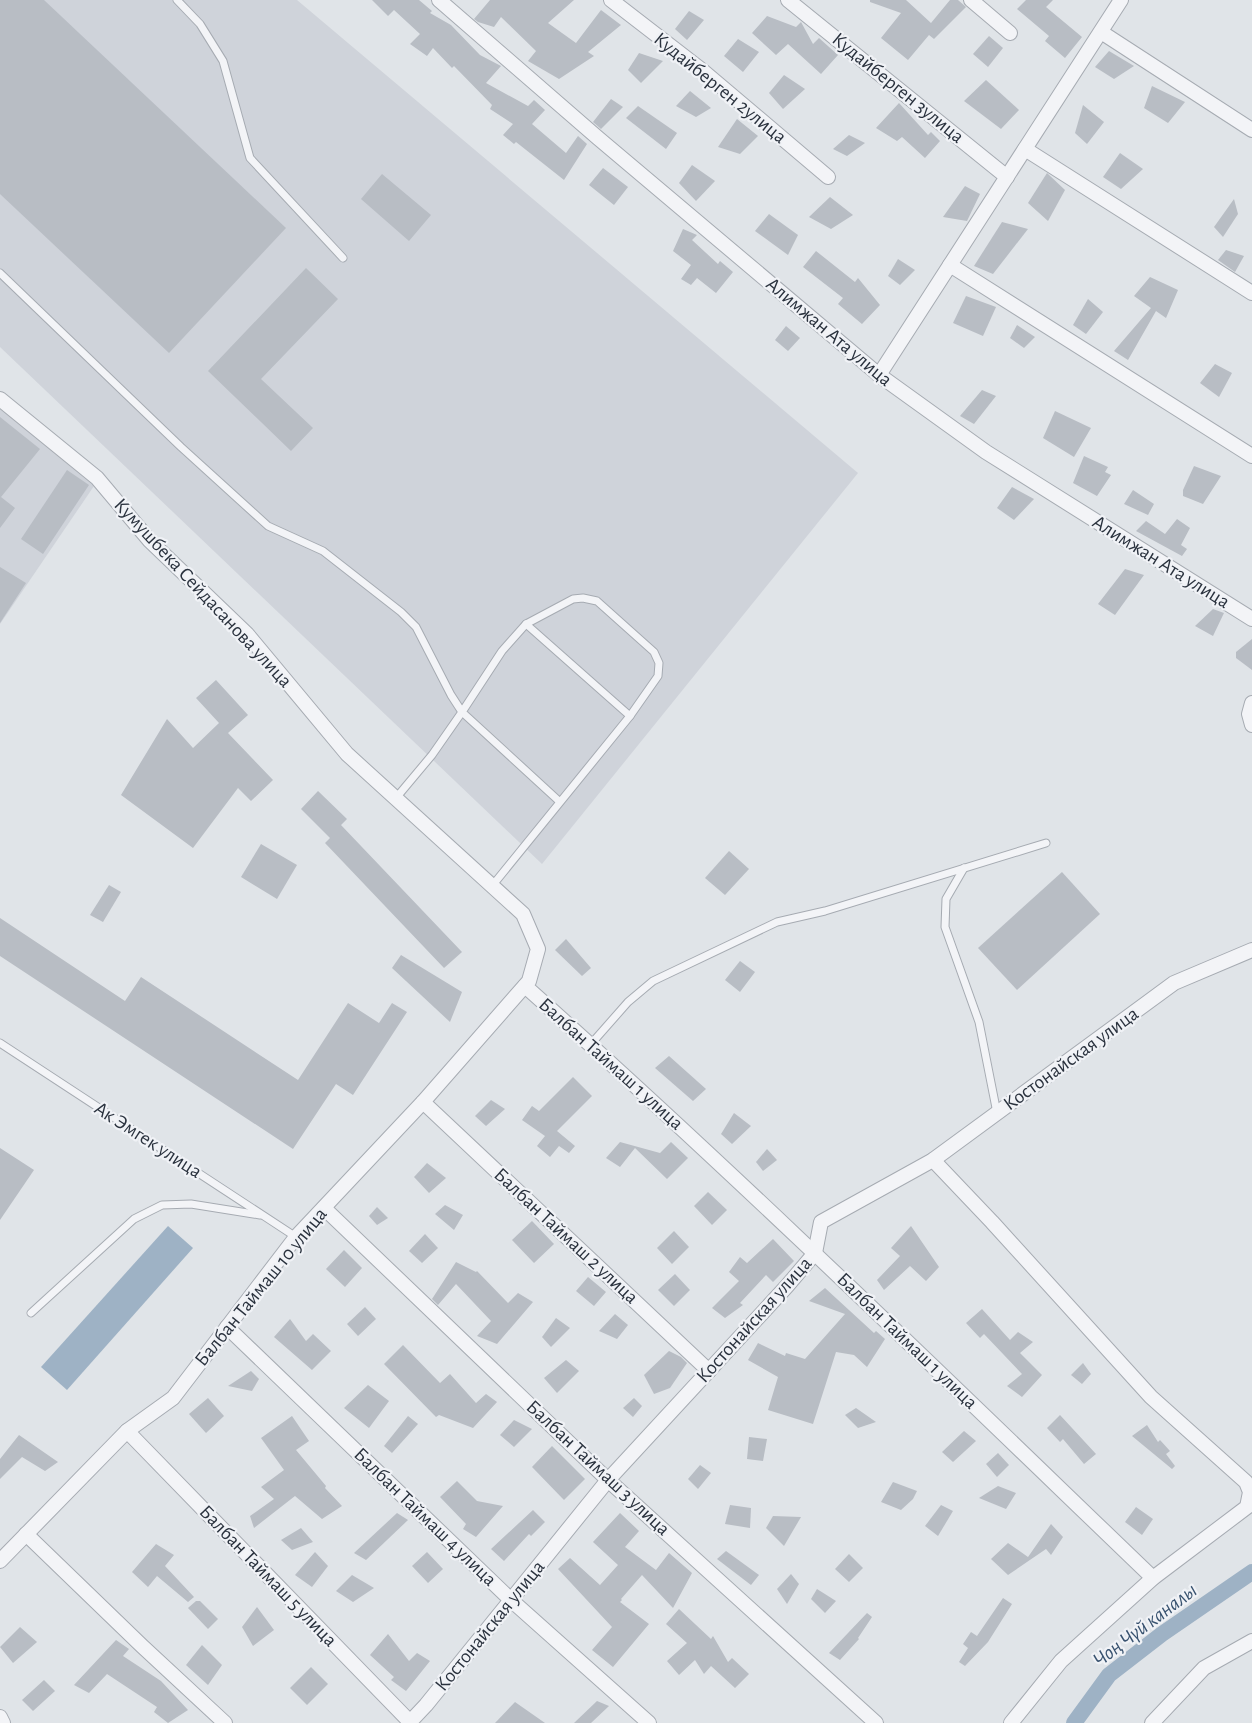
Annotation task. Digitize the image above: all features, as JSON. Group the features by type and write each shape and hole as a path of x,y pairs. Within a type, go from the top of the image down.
{"street":[{"name":"Алимжан Ата улица","path":"439,0 598,138 879,375 986,452 1252,619"},
{"name":"Кудайберген 2улица","path":"611,0 703,71 828,177"},
{"name":"Кудайберген 3улица","path":"788,0 1007,177"},
{"path":"971,0 1010,33"},
{"path":"879,375 1122,0"},
{"path":"1101,32 1252,130"},
{"path":"1025,149 1252,293"},
{"path":"950,264 1252,456"},
{"name":"Кумушбека Сейдасанова улица","path":"0,399 98,478 150,542 247,634 347,754 523,914 538,949"},
{"path":"1252,703 1249,714 1252,724"},
{"name":"Балбан Таймаш 10 улица","path":"0,1561 126,1431 173,1398 296,1237 423,1102 530,981 538,949"},
{"name":"Костонайская улица","path":"409,1722 426,1705 608,1480 787,1286 815,1253 821,1222 933,1160 1174,983 1252,950"},
{"name":"Балбан Таймаш 1 улица","path":"525,986 591,1044 815,1253 1153,1578"},
{"name":"Балбан Таймаш 2 улица","path":"423,1102 709,1371"},
{"path":"933,1160 1151,1397 1246,1482 1250,1492 1247,1506 1153,1578 1060,1661 1011,1723"},
{"name":"Балбан Таймаш 3 улица","path":"324,1208 608,1480 876,1723"},
{"name":"Балбан Таймаш 4 улица","path":"227,1327 511,1600 649,1723"},
{"name":"Балбан Таймаш 5 улица","path":"126,1431 409,1722"},
{"path":"26,1534 225,1723"},
{"path":"1152,1723 1204,1668 1252,1641"},
{"path":"0,1717 3,1723"}],"lane":[{"path":"177,0 200,24 223,61 250,158 343,258"},
{"path":"0,272 181,447 268,526 323,550 416,626 450,695 462,712 560,802"},
{"path":"396,798 432,755 502,651 526,624 573,599 583,598 597,601 654,652 659,662 658,676 630,716 492,886"},
{"path":"526,624 630,716"},
{"path":"591,1044 628,1002 653,981 777,922 825,911 1046,842"},
{"path":"964,868 946,899 945,927 979,1022 997,1113"},
{"name":"Ак Эмгек улица","path":"0,1043 296,1237"},
{"path":"31,1313 134,1220 162,1205 191,1204 263,1215"}],"shaded area":[{"path":"0,0 297,0 858,473 542,864 0,347"},
{"path":"0,408 94,486 0,624"}],"water":[{"path":"168,1226 193,1248 67,1390 41,1367"}],"building":[{"path":"0,0 44,0 286,228 169,353 0,194"},
{"path":"372,0 419,0 432,11 430,13 451,25 480,55 501,66 486,83 528,106 534,100 545,110 532,124 566,153 578,136 587,144 564,180 516,142 514,144 503,135 513,124 490,109 492,105 454,66 452,68 433,48 427,56 410,44 420,34 394,10 388,16"},
{"path":"490,0 574,0 548,23 576,43 601,10 621,25 588,52 594,56 559,79 528,61 536,51 501,17 494,27 474,19"},
{"path":"870,0 906,0 931,23 950,0 958,0 966,7 934,39 929,35 908,60 881,38 901,13 870,2"},
{"path":"1026,0 1053,0 1046,7 1082,37 1065,58 1045,41 1049,36 1017,9"},
{"path":"689,11 704,20 687,40 675,29"},
{"path":"767,16 796,27 801,22 813,44 819,38 838,55 821,74 788,44 776,55 752,33"},
{"path":"989,36 1003,48 988,67 973,54"},
{"path":"738,39 759,52 743,72 724,56"},
{"path":"1109,51 1134,66 1114,79 1095,67"},
{"path":"639,53 663,61 641,83 628,70"},
{"path":"784,75 805,89 783,109 769,93"},
{"path":"986,80 1019,110 1001,129 964,101"},
{"path":"1152,86 1185,102 1168,123 1144,108"},
{"path":"690,91 711,108 696,117 676,106"},
{"path":"611,99 623,107 601,129 593,122"},
{"path":"899,103 928,135 931,132 940,141 925,158 902,137 897,141 876,128"},
{"path":"1083,105 1104,122 1087,144 1075,133"},
{"path":"638,106 677,133 666,149 626,118"},
{"path":"737,119 758,136 740,154 718,147"},
{"path":"849,135 865,143 847,156 833,149"},
{"path":"1120,153 1143,169 1121,189 1103,177"},
{"path":"692,165 715,181 696,201 679,183"},
{"path":"603,168 628,187 614,205 589,185"},
{"path":"1047,173 1065,190 1048,221 1028,203"},
{"path":"382,174 431,215 409,241 361,199"},
{"path":"965,186 980,194 967,221 943,217"},
{"path":"830,197 853,215 831,229 809,217"},
{"path":"1234,199 1238,214 1223,237 1214,227"},
{"path":"769,214 798,235 788,255 755,231"},
{"path":"1002,222 1028,229 993,274 974,266"},
{"path":"683,229 697,235 692,240 718,264 720,261 733,272 716,293 697,278 691,285 681,279 691,265 673,251"},
{"path":"1226,250 1244,256 1235,272 1218,260"},
{"path":"816,251 855,282 858,278 880,305 862,324 838,304 843,298 803,267"},
{"path":"898,259 915,270 900,285 888,276"},
{"path":"306,268 338,299 261,379 313,428 291,451 208,371"},
{"path":"1150,277 1178,290 1166,318 1156,311 1128,360 1114,351 1151,308 1134,296"},
{"path":"966,296 996,307 983,336 953,323"},
{"path":"1088,299 1103,312 1086,334 1073,325"},
{"path":"1017,325 1035,337 1024,348 1010,338"},
{"path":"786,326 800,338 788,351 775,340"},
{"path":"1215,364 1232,373 1219,397 1200,383"},
{"path":"982,390 996,396 974,424 960,416"},
{"path":"1055,411 1091,428 1074,457 1043,438"},
{"path":"0,417 40,449 1,497 15,508 0,528"},
{"path":"1084,456 1108,467 1105,472 1111,475 1097,496 1073,483"},
{"path":"1194,466 1221,476 1203,504 1183,496 1183,490"},
{"path":"67,470 89,485 43,554 21,539"},
{"path":"1012,487 1034,499 1014,520 997,508"},
{"path":"1133,490 1154,504 1148,515 1124,504"},
{"path":"1177,519 1190,528 1181,545 1187,549 1182,556 1136,531 1146,521 1165,534"},
{"path":"0,567 26,583 0,623"},
{"path":"1125,569 1144,575 1115,615 1098,604"},
{"path":"1213,609 1224,613 1213,636 1195,626"},
{"path":"1252,639 1252,670 1236,658 1236,652"},
{"path":"216,680 248,715 228,733 273,780 251,801 238,788 193,848 121,795 167,719 193,748 219,723 196,698"},
{"path":"318,791 347,819 341,825 462,952 444,968 325,843 330,838 301,809"},
{"path":"261,844 297,865 277,899 241,877"},
{"path":"729,851 749,869 725,895 705,878"},
{"path":"1062,872 1100,914 1017,990 978,948"},
{"path":"109,885 121,892 103,922 90,915"},
{"path":"0,918 125,1001 141,977 298,1080 348,1003 379,1023 392,1003 407,1012 353,1095 336,1084 293,1149 0,956"},
{"path":"566,939 591,968 582,976 555,950"},
{"path":"401,955 462,992 450,1022 392,968"},
{"path":"740,961 755,972 740,992 725,980"},
{"path":"669,1056 706,1089 693,1101 655,1068"},
{"path":"573,1077 592,1096 557,1131 575,1146 569,1153 559,1146 550,1157 537,1146 545,1136 522,1120 532,1106 539,1111"},
{"path":"491,1100 505,1109 486,1126 475,1116"},
{"path":"734,1113 751,1126 732,1144 721,1134"},
{"path":"620,1142 660,1153 671,1142 688,1158 667,1179 635,1148 620,1167 606,1158"},
{"path":"0,1148 34,1170 0,1220"},
{"path":"767,1149 777,1160 763,1171 756,1162"},
{"path":"427,1163 446,1178 429,1193 414,1177"},
{"path":"708,1192 727,1210 712,1225 694,1206"},
{"path":"445,1205 463,1215 454,1230 435,1214"},
{"path":"377,1207 388,1218 377,1225 369,1216"},
{"path":"532,1221 554,1244 534,1263 512,1240"},
{"path":"911,1226 939,1267 926,1281 910,1266 884,1290 877,1280 900,1256 891,1248"},
{"path":"674,1231 689,1247 672,1264 657,1248"},
{"path":"425,1234 438,1248 422,1263 409,1251"},
{"path":"773,1239 794,1261 773,1282 766,1275 740,1303 743,1305 725,1318 712,1308 739,1281 729,1272 740,1257 747,1263"},
{"path":"344,1250 362,1268 345,1287 326,1269"},
{"path":"456,1262 477,1271 508,1303 518,1293 533,1302 497,1344 477,1336 491,1321 456,1284 438,1305 432,1299"},
{"path":"675,1274 690,1290 674,1306 658,1290"},
{"path":"588,1277 606,1292 594,1306 576,1291"},
{"path":"825,1288 874,1333 876,1331 885,1339 867,1367 854,1355 836,1352 813,1424 768,1410 778,1377 748,1360 758,1343 785,1356 786,1353 805,1359 845,1314 809,1301"},
{"path":"365,1307 376,1319 358,1336 347,1324"},
{"path":"982,1309 1010,1340 1018,1332 1033,1342 1020,1353 1042,1375 1022,1397 1007,1386 1022,1374 984,1334 980,1338 966,1323"},
{"path":"615,1314 628,1325 617,1339 599,1331"},
{"path":"556,1318 570,1328 551,1347 542,1337"},
{"path":"290,1319 306,1341 313,1334 331,1351 312,1370 274,1337"},
{"path":"403,1345 440,1383 450,1374 476,1403 486,1394 497,1402 473,1428 439,1415 436,1417 384,1364"},
{"path":"669,1351 681,1357 687,1363 670,1388 654,1394 644,1375"},
{"path":"566,1360 579,1371 557,1393 544,1378"},
{"path":"1083,1363 1091,1374 1082,1384 1071,1375"},
{"path":"251,1371 259,1379 252,1391 228,1386"},
{"path":"368,1385 389,1401 369,1428 344,1408"},
{"path":"208,1398 224,1416 206,1433 189,1414"},
{"path":"634,1398 642,1406 633,1417 623,1408"},
{"path":"856,1408 876,1422 858,1428 845,1415"},
{"path":"1060,1415 1096,1454 1084,1464 1063,1439 1060,1442 1047,1428"},
{"path":"292,1416 309,1441 296,1450 326,1486 325,1488 342,1506 322,1519 295,1496 254,1528 250,1516 274,1499 261,1487 284,1470 261,1438"},
{"path":"408,1416 418,1424 392,1453 384,1446"},
{"path":"514,1420 532,1429 514,1447 500,1435"},
{"path":"1147,1425 1158,1442 1160,1440 1170,1451 1166,1454 1175,1466 1172,1469 1132,1436"},
{"path":"964,1431 976,1441 953,1462 942,1452"},
{"path":"19,1435 58,1462 45,1471 22,1457 0,1479 0,1459"},
{"path":"749,1437 767,1439 763,1461 747,1459"},
{"path":"552,1446 585,1479 564,1500 532,1467"},
{"path":"998,1453 1009,1465 997,1477 986,1464"},
{"path":"700,1465 711,1473 698,1489 688,1479"},
{"path":"457,1481 477,1501 503,1506 476,1537 463,1529 466,1524 440,1497"},
{"path":"893,1482 917,1491 913,1499 901,1510 881,1502"},
{"path":"998,1486 1016,1493 1006,1509 979,1498"},
{"path":"730,1505 751,1508 750,1528 725,1524"},
{"path":"941,1505 953,1511 938,1536 925,1526"},
{"path":"1136,1507 1153,1519 1142,1535 1125,1522"},
{"path":"533,1510 545,1522 531,1536 529,1534 504,1561 491,1549"},
{"path":"397,1513 408,1520 366,1560 354,1553"},
{"path":"620,1513 639,1531 625,1547 656,1570 669,1553 692,1573 673,1608 642,1575 621,1599 620,1602 649,1624 613,1667 592,1650 612,1627 558,1569 570,1558 600,1585 618,1565 593,1542"},
{"path":"773,1516 801,1517 784,1546 766,1528"},
{"path":"1051,1524 1063,1537 1051,1555 1046,1549 1008,1575 991,1559 1008,1543 1028,1557"},
{"path":"301,1528 313,1542 292,1550 281,1540"},
{"path":"156,1544 174,1555 165,1566 194,1597 188,1602 157,1576 148,1587 132,1572"},
{"path":"726,1551 759,1575 751,1585 717,1559"},
{"path":"315,1552 328,1566 312,1587 295,1575"},
{"path":"427,1552 443,1569 428,1583 412,1566"},
{"path":"849,1554 863,1568 849,1582 835,1569"},
{"path":"791,1574 799,1584 787,1604 777,1589"},
{"path":"352,1575 374,1588 353,1602 336,1591"},
{"path":"817,1589 836,1601 825,1613 811,1599"},
{"path":"1003,1598 1012,1604 988,1642 965,1666 959,1662 968,1648 963,1644 971,1632 977,1636"},
{"path":"196,1601 200,1601 218,1619 208,1629 188,1608"},
{"path":"257,1607 274,1630 253,1646 242,1627"},
{"path":"679,1609 711,1639 713,1636 728,1662 732,1658 749,1674 735,1688 711,1666 704,1674 695,1660 679,1675 667,1661 687,1643 666,1624"},
{"path":"867,1613 872,1617 859,1639 840,1660 829,1653"},
{"path":"20,1627 37,1642 13,1663 0,1647"},
{"path":"388,1634 409,1661 417,1653 430,1661 406,1691 391,1680 394,1677 370,1655"},
{"path":"116,1640 129,1649 123,1656 161,1681 188,1710 168,1723 154,1712 157,1707 107,1674 89,1693 74,1685"},
{"path":"202,1645 222,1665 208,1685 186,1665"},
{"path":"311,1667 328,1684 307,1705 290,1688"},
{"path":"44,1680 55,1691 33,1711 22,1700"},
{"path":"597,1701 609,1706 591,1723 574,1723"},
{"path":"515,1702 545,1723 495,1723"}],"waterway":[{"name":"Чоң Чүй каналы","path":"1074,1723 1109,1675 1162,1634 1252,1572"}]}
